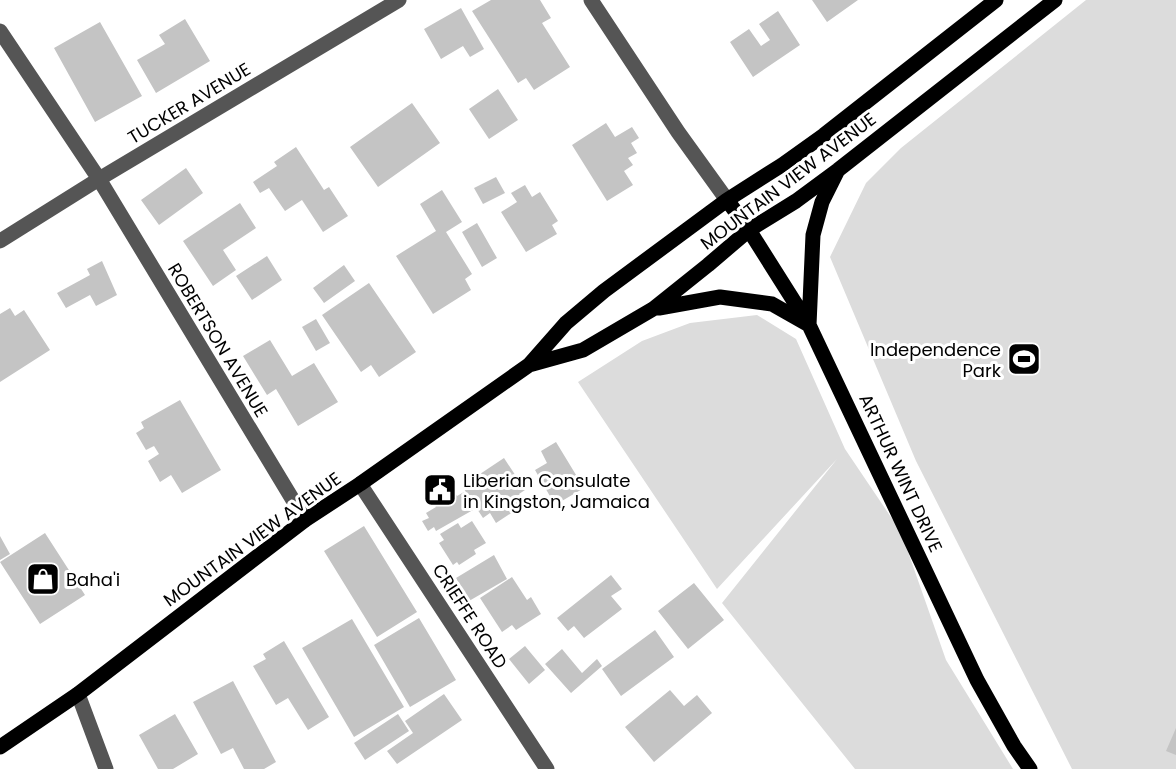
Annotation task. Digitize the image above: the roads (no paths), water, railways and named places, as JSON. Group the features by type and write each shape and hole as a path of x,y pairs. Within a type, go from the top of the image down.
{"main road":[{"name":"MOUNTAIN VIEW AVENUE","path":"0,747 78,694 305,520 529,365 566,323 604,291 727,200 824,135 996,0"},
{"name":"MOUNTAIN VIEW AVENUE","path":"529,365 583,350 653,309 749,230 796,201 838,170 1055,0"},
{"path":"653,309 687,301 720,297 772,304 809,324 813,236 822,202 838,170"},
{"name":"ARTHUR WINT DRIVE","path":"727,200 749,230 809,324 977,680 1014,746 1030,769"}],"street":[{"name":"TUCKER AVENUE","path":"0,242 99,179 399,0"},
{"path":"591,0 689,148 727,200"},
{"name":"ROBERTSON AVENUE","path":"0,31 99,179 305,520"},
{"name":"CRIEFFE ROAD","path":"360,484 547,769"},
{"path":"78,694 106,769"}],"place":[{"name":"Independence Park","path":"1024,359"},
{"name":"Liberian Consulate in Kingston, Jamaica","path":"440,490"},
{"name":"Baha'i","path":"43,579"}]}
